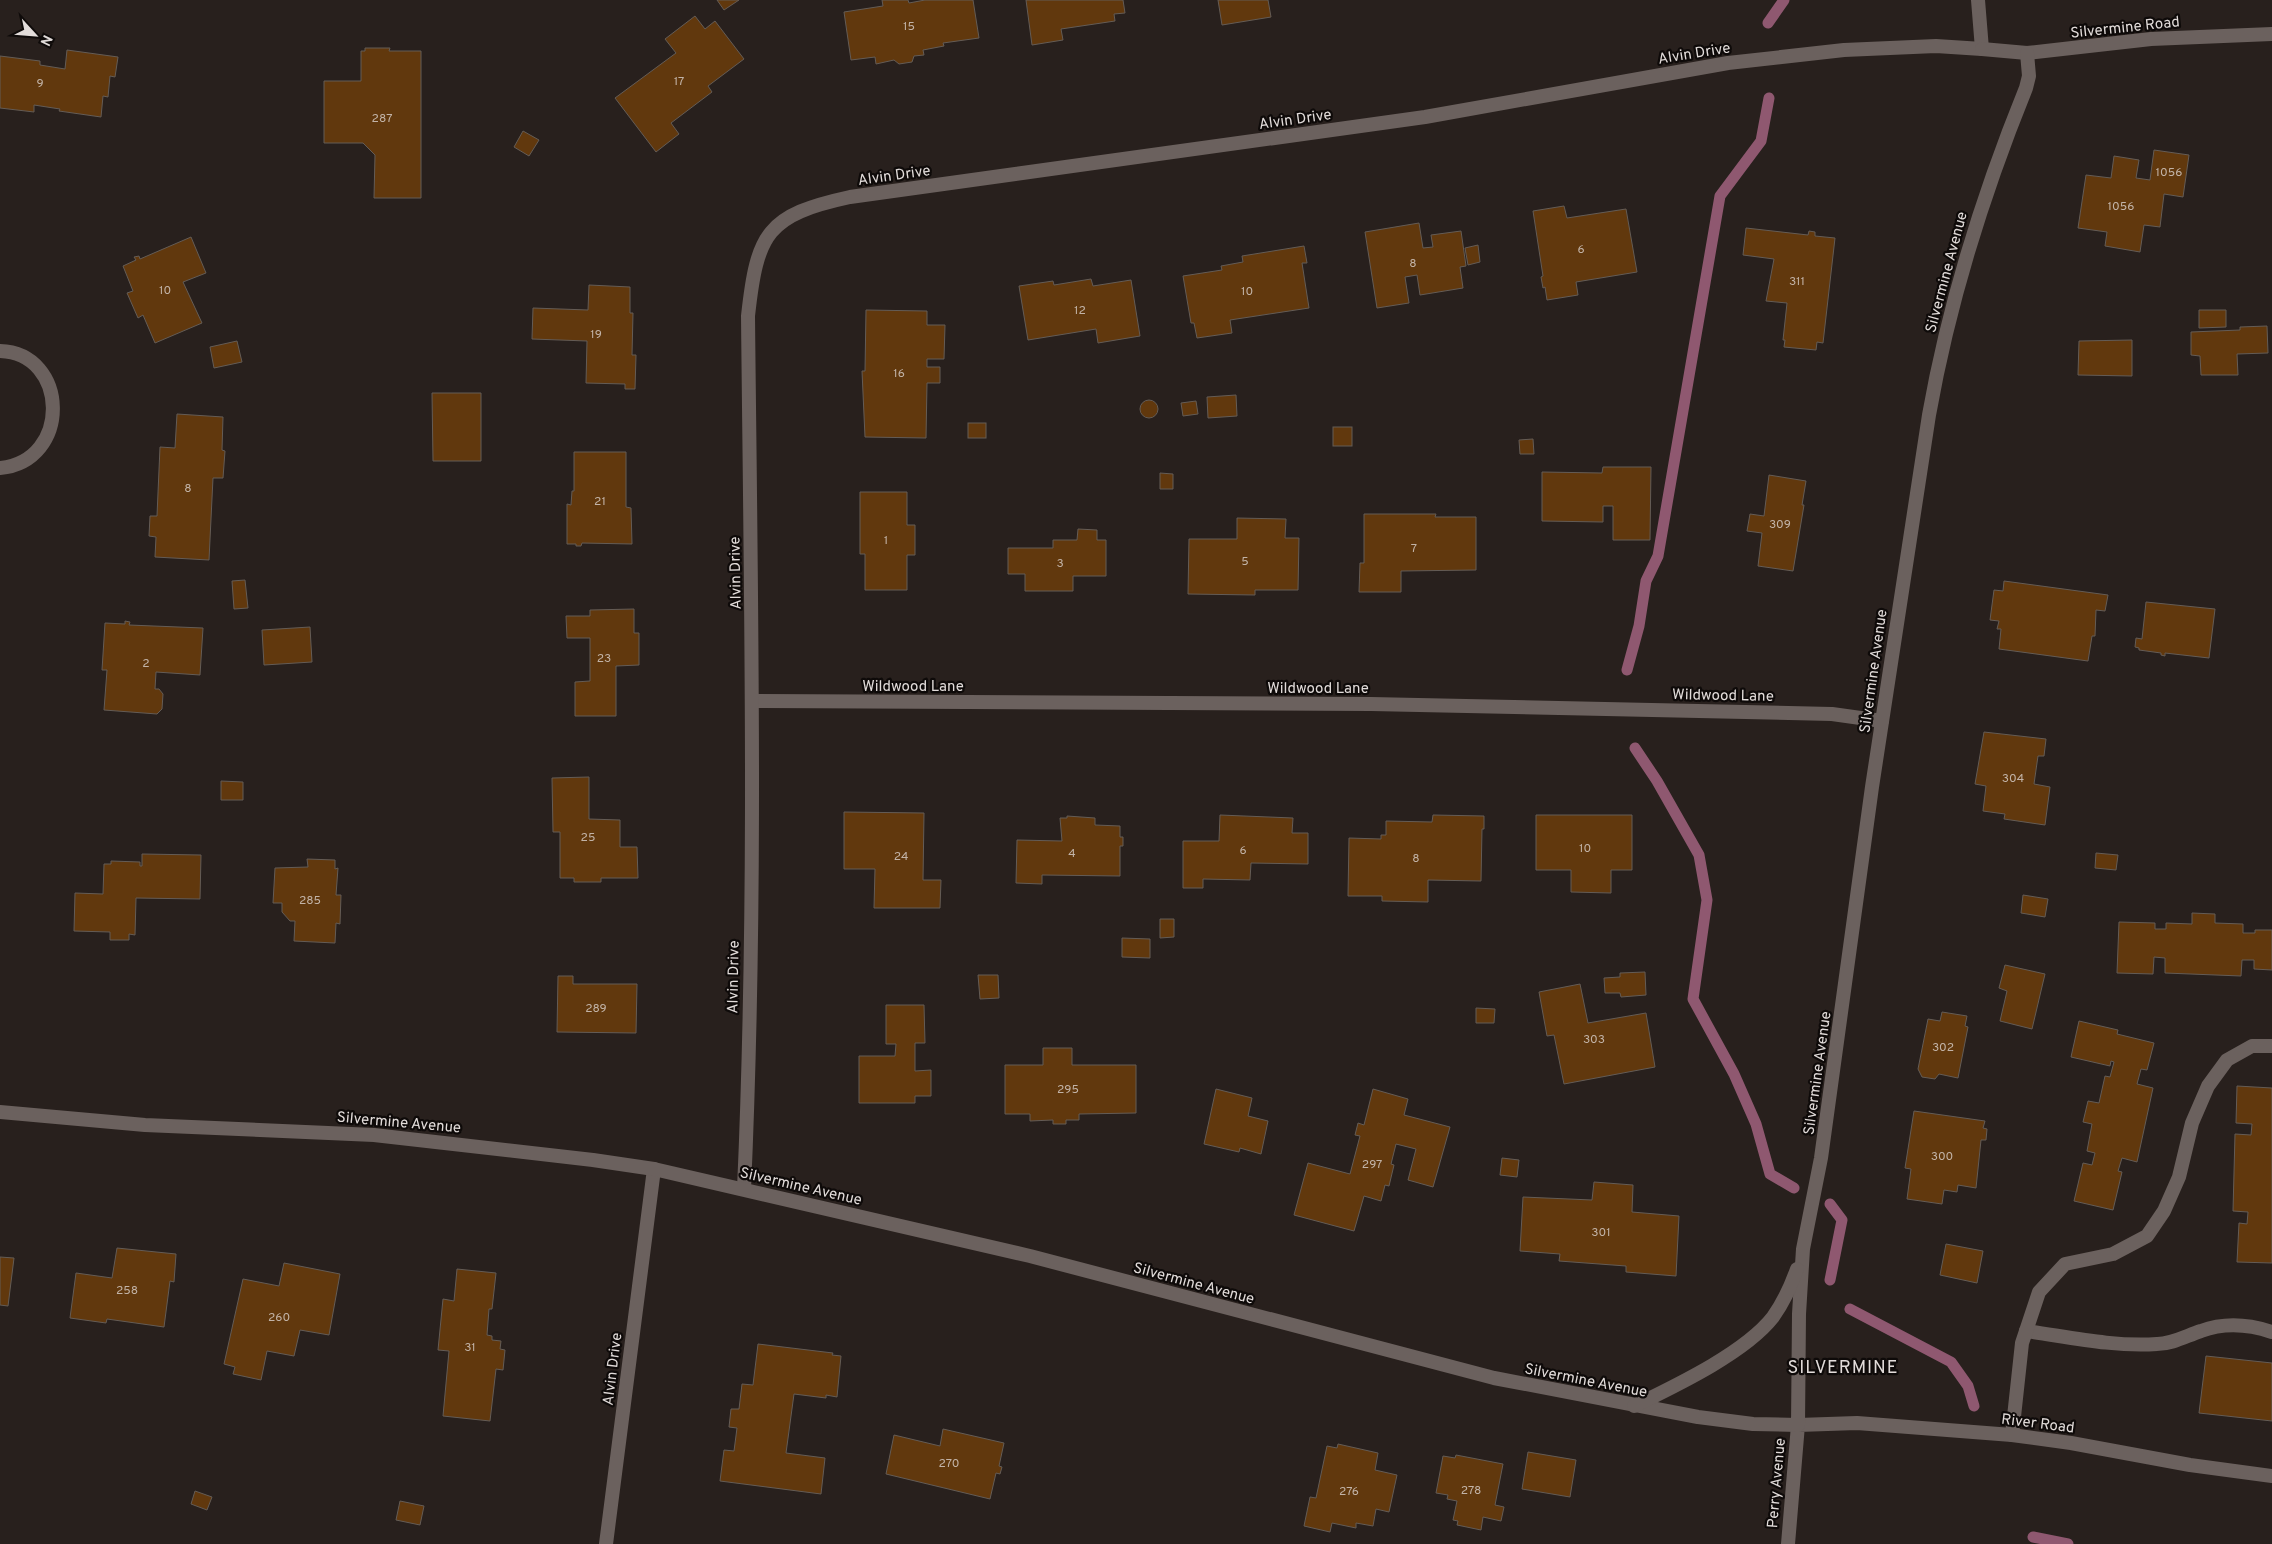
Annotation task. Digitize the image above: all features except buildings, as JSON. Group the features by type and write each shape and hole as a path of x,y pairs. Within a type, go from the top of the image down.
{"street":[{"path":"1978,0 1982,50"},
{"name":"Silvermine Road","path":"1982,50 2027,53 2151,39 2272,34"},
{"name":"Alvin Drive","path":"744,1189 748,1088 752,701 748,316 752,278 760,248 773,229 790,215 814,205 850,197 1425,117 1728,63 1844,50 1936,46 1982,50"},
{"name":"Silvermine Avenue","path":"0,1112 136,1124 374,1135 471,1144 654,1169 1109,1276 1432,1363 1503,1380 1634,1406 1753,1424 1798,1425 1799,1314 1803,1249 1822,1158 1882,721 1936,380 1959,280 1979,212 2026,88 2029,76 2027,53"},
{"path":"0,351 7,351 26,358 40,372 50,388 54,408 52,427 43,445 29,459 10,467 0,468"},
{"name":"Wildwood Lane","path":"752,701 1371,704 1832,714 1882,721"},
{"path":"2012,1435 2022,1343 2039,1292 2065,1264 2113,1254 2147,1236 2164,1211 2178,1177 2192,1124 2208,1086 2227,1060 2252,1046 2272,1046"},
{"name":"Alvin Drive","path":"606,1544 654,1169"},
{"path":"1634,1406 1674,1387 1750,1340 1772,1318 1792,1284 1803,1249"},
{"path":"2026,1331 2124,1344 2158,1344 2177,1340 2223,1324 2253,1326 2272,1332"},
{"name":"River Road","path":"1798,1425 1856,1423 2012,1435 2071,1443 2190,1465 2272,1476"},
{"name":"Perry Avenue","path":"1788,1544 1798,1425"}],"waterway":[{"path":"1768,23 1784,0"},
{"path":"1627,670 1639,626 1646,581 1658,556 1720,196 1761,141 1769,98"},
{"path":"1635,748 1657,781 1699,855 1707,900 1693,999 1734,1074 1756,1124 1770,1174 1794,1188"},
{"path":"1830,1204 1842,1220 1830,1280"},
{"path":"1850,1309 1951,1362 1968,1386 1974,1406"},
{"path":"2033,1537 2068,1544"}],"district":[{"name":"SILVERMINE","path":"1843,1367"}]}
